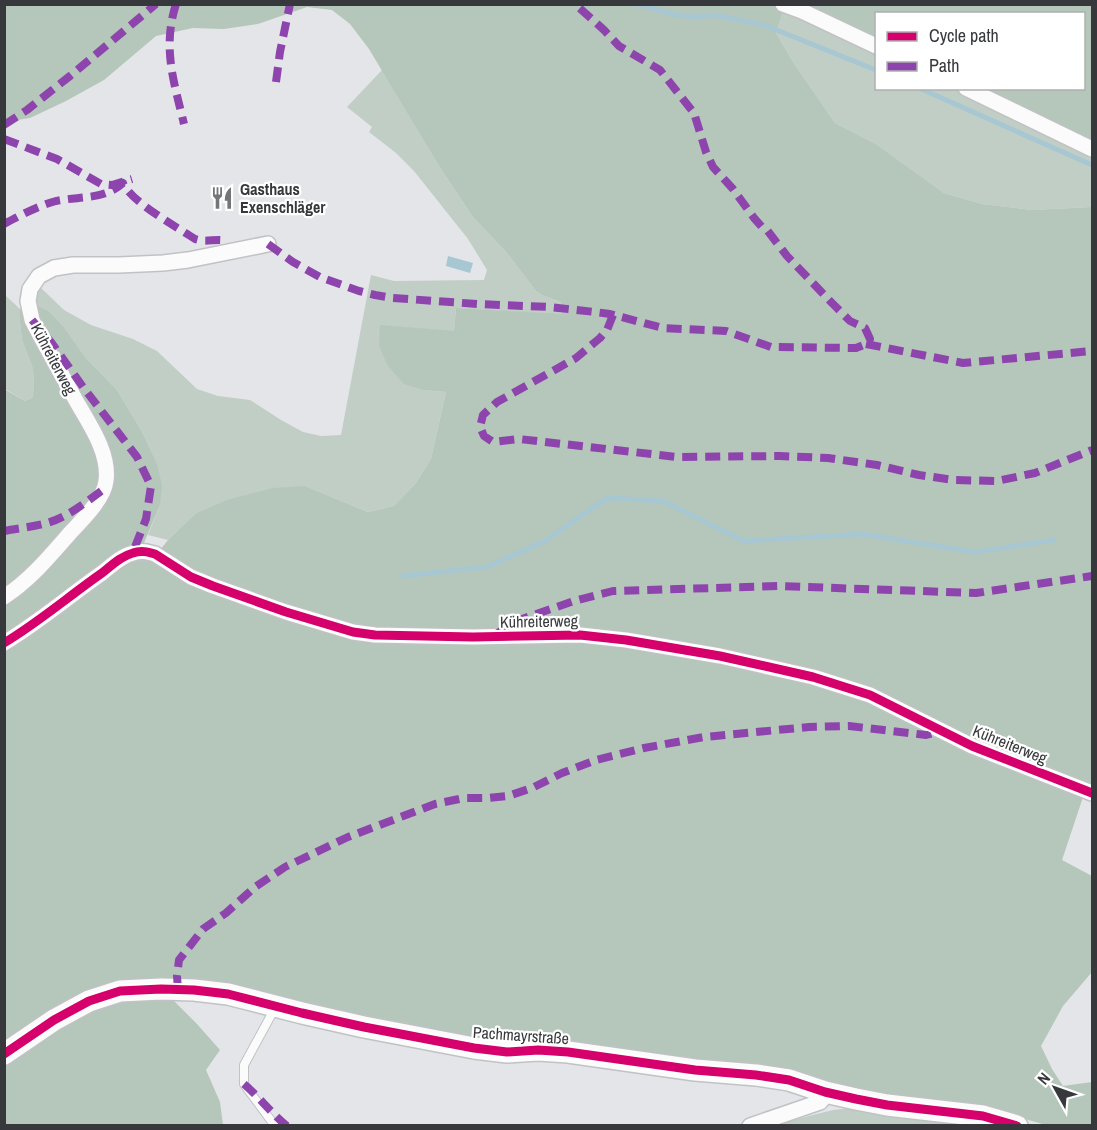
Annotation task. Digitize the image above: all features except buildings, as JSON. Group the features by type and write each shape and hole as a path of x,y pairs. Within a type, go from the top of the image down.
{"street":[{"path":"783,4 875,46"},
{"path":"970,90 1092,149"},
{"name":"Kühreiterweg","path":"4,597 32,574 81,521 101,494 107,479 106,465 96,438 32,320 28,301 35,280 47,270 62,266 164,263 268,244"},
{"name":"Kühreiterweg","path":"4,643 126,555 141,551 149,552 191,577 213,586 286,612 353,632 375,635 473,637 592,636 720,656 813,677 870,695 972,746 1092,793"},
{"name":"Pachmayrstraße","path":"4,1054 54,1020 89,1001 120,991 194,990 228,994 364,1027 474,1048 507,1052 538,1050 568,1052 695,1070 756,1075 789,1080 825,1092 887,1105 983,1116 1017,1125"},
{"path":"750,1125 820,1102 825,1092"}],"lane":[{"path":"275,1125 244,1084 244,1065 276,1006"}],"shaded area":[{"path":"785,5 807,5 875,38 875,90 986,90 1092,141 1092,207 1032,210 982,204 944,193 876,144 835,123 776,33"},
{"path":"382,70 439,166 473,217 507,253 536,291 561,302 562,315 456,308 454,331 424,390 446,392 431,459 416,483 394,506 368,512 305,486 195,514 168,540 148,535 160,505 156,461 117,390 86,358 50,312 34,307 40,287 64,310 91,325 133,339 157,351 197,389 218,396 250,400 303,432 321,436 341,435 371,275 394,281 484,280 487,270 468,239 414,171 396,153 369,132 372,127 347,107"},
{"path":"5,295 20,309 22,340 33,369 32,398 25,401 5,389"},
{"path":"852,1108 985,1126 769,1126 833,1110"}],"green space":[{"path":"5,5 785,5 776,33 835,123 876,144 944,193 982,204 1032,210 1092,207 1092,786 1087,785 1062,860 1092,876 1092,972 1063,1006 1041,1046 1063,1086 1092,1082 1092,1125 1046,1125 1018,1117 492,1044 168,995 220,1050 206,1070 220,1102 223,1125 5,1125 4,389 25,401 32,398 34,389 33,369 22,340 20,309 39,307 50,312 86,358 117,390 141,430 156,461 162,485 160,505 138,557 153,559 168,540 195,514 227,500 274,488 305,486 368,512 394,506 416,483 431,459 446,392 424,390 404,384 388,366 379,346 380,325 454,331 456,308 562,314 561,302 536,291 507,253 473,217 439,166 369,49 350,24 332,10 307,7 258,24 224,29 193,28 156,36 104,80 30,118 5,122"},
{"path":"807,5 1092,5 1092,141 986,90 1085,90 1085,12 875,12 875,38"}],"water":[{"path":"448,256 473,263 470,273 446,266"}],"waterway":[{"path":"637,4 676,15 696,17 714,15 764,25 875,70"},
{"path":"923,90 1092,165"},
{"path":"401,576 487,567 545,541 607,498 663,501 744,541 861,534 975,552 1054,540"}],"marked path":[{"path":"4,125 70,76 156,4"},
{"path":"176,4 170,35 170,50 173,79 184,124"},
{"path":"276,82 290,4"},
{"path":"268,244 293,262 320,277 375,295 595,312 663,328 726,331 771,347 856,348 866,344 870,339 865,328 850,321 787,256 713,167 694,113 660,70 619,46 575,4"},
{"path":"4,139 57,159 101,184 112,185 132,179"},
{"path":"4,224 49,203 100,195 123,183 145,206 195,239 227,241"},
{"path":"613,315 607,330 576,358 497,402 483,415 480,427 484,436 493,442 519,439 677,457 828,458 954,480 997,481 1035,473 1092,450"},
{"path":"32,320 137,457 151,486 146,519 133,552"},
{"path":"866,344 963,363 1092,351"},
{"path":"4,531 36,526 55,520 77,509 104,489"},
{"path":"495,635 522,619 574,601 613,591 779,586 976,593 1092,576"},
{"path":"178,990 179,960 203,929 226,913 255,887 285,867 348,837 435,804 464,798 508,796 596,760 704,737 809,727 849,726 926,735 940,731"},
{"path":"244,1084 287,1126"}],"cycle path":[{"path":"4,643 42,618 120,559 129,554 144,552 155,554 191,577 213,586 286,612 353,632 375,635 473,637 580,635 626,640 720,656 813,677 870,695 972,746 1092,793"},
{"path":"4,1054 54,1020 89,1001 120,991 194,990 228,994 364,1027 474,1048 507,1052 538,1050 568,1052 695,1070 756,1075 789,1080 856,1099 887,1105 983,1116 1017,1126"}],"place":[{"name":"Gasthaus Exenschläger","path":"222,198"}]}
